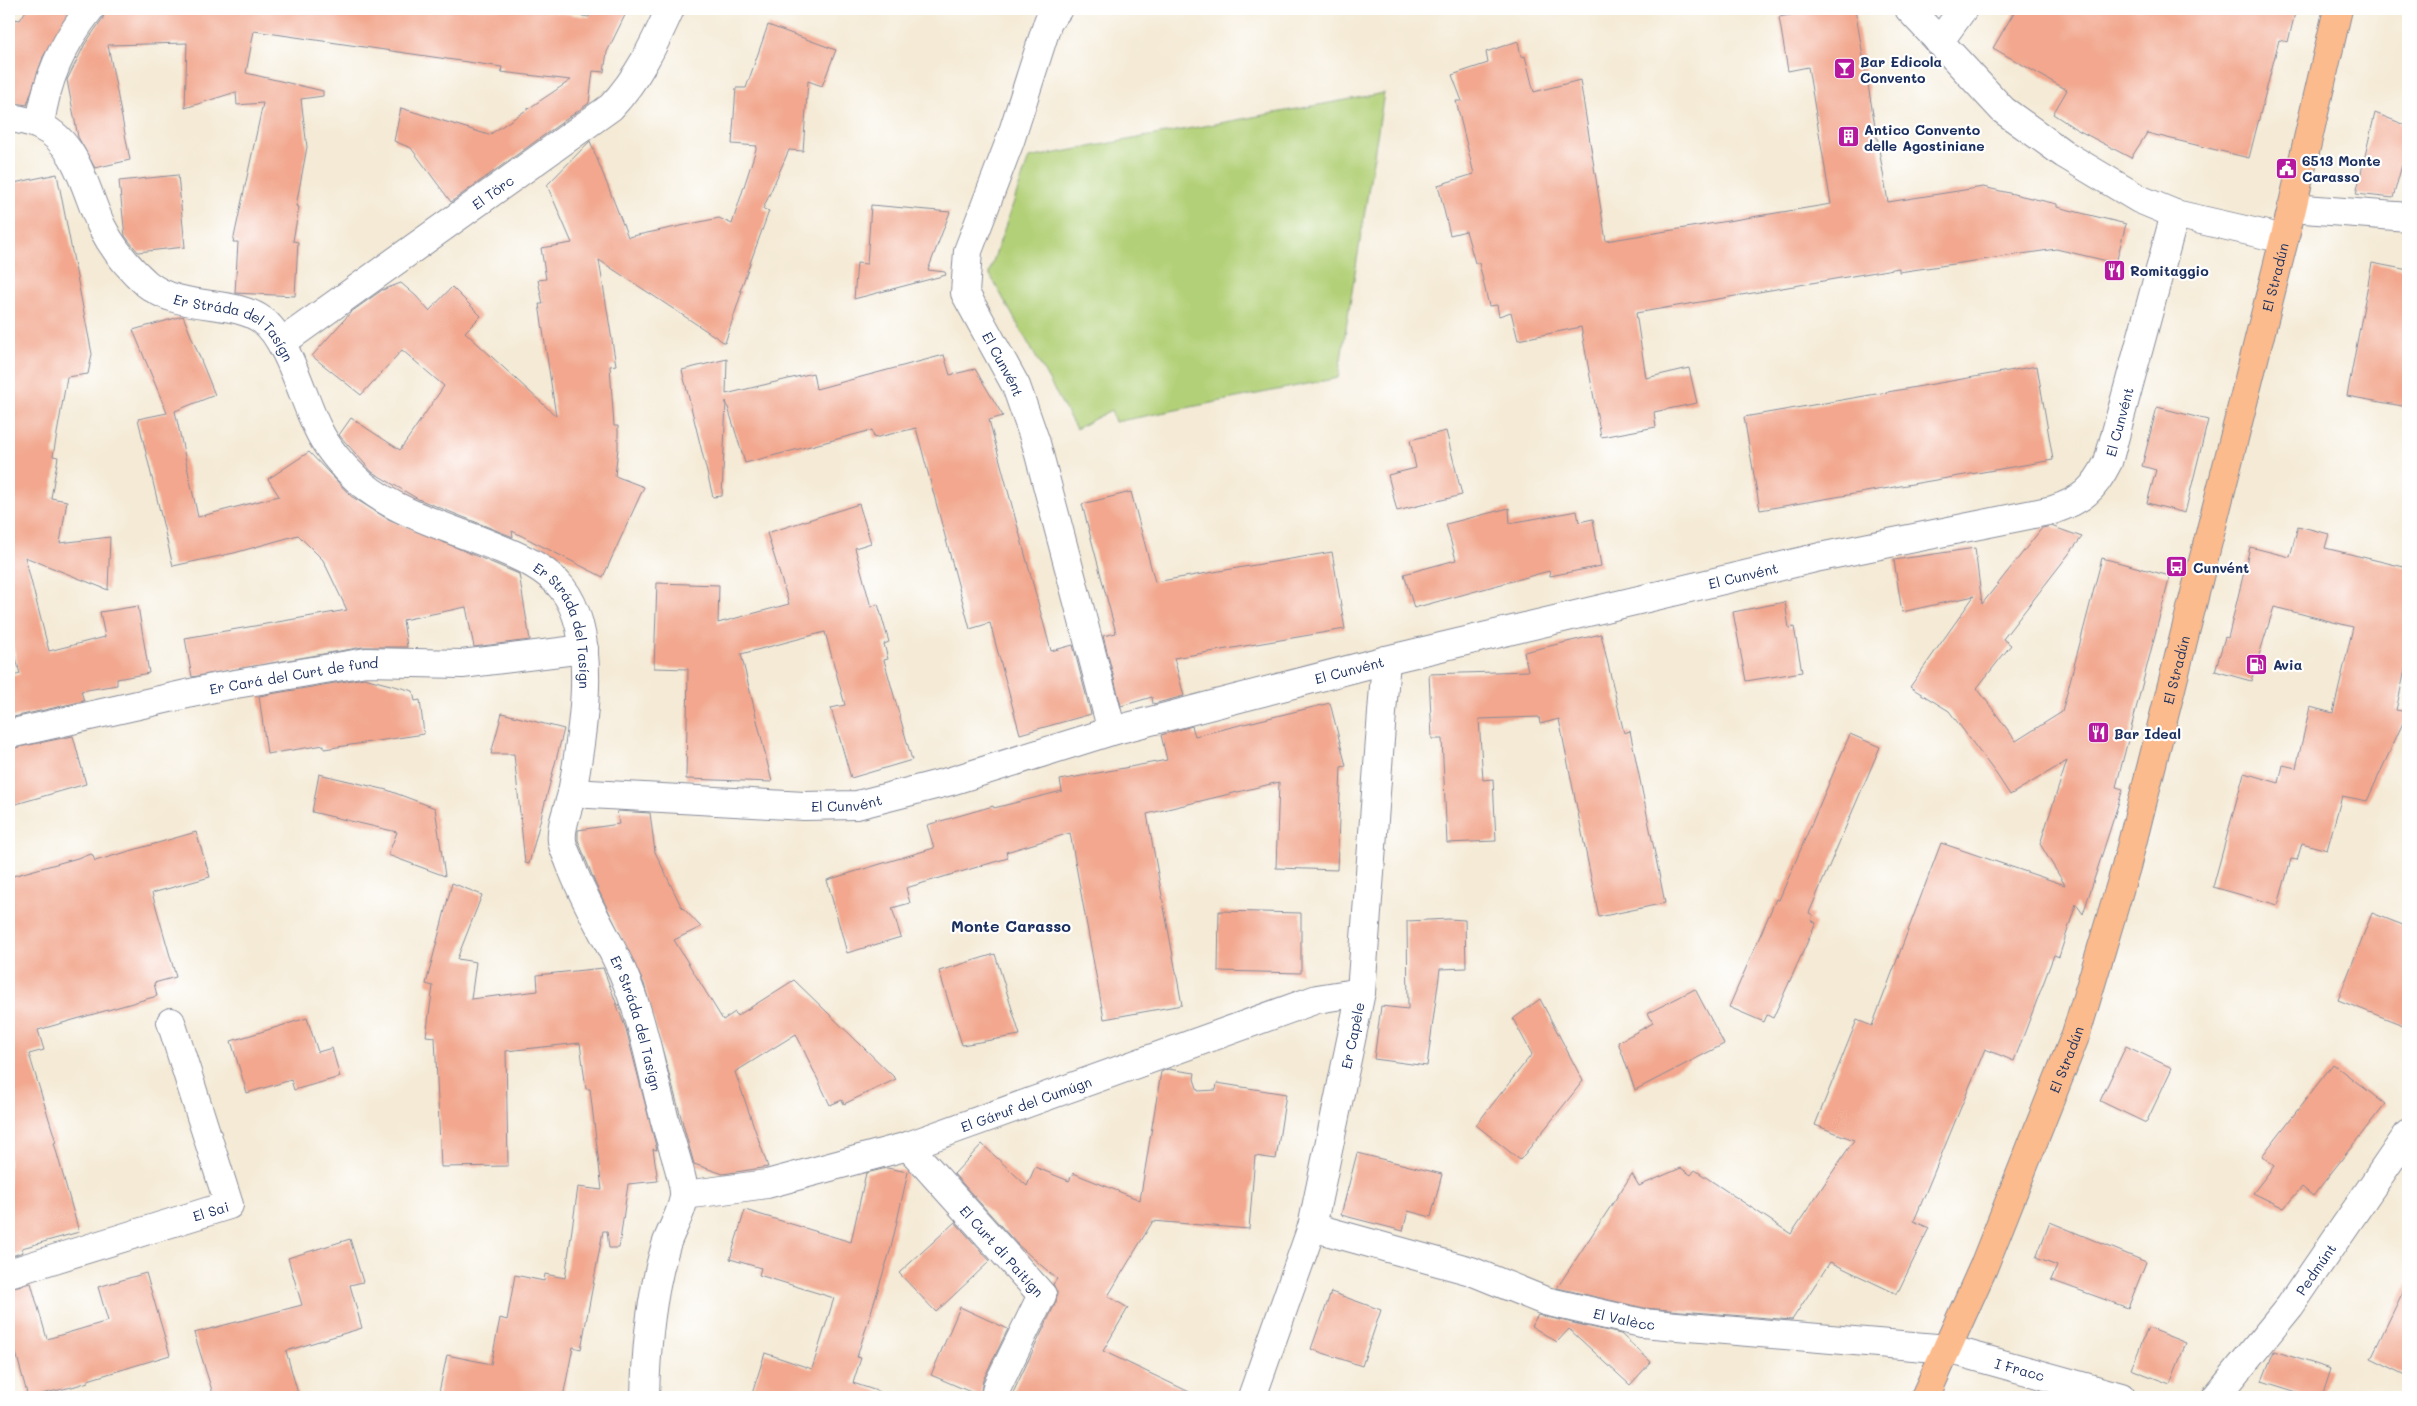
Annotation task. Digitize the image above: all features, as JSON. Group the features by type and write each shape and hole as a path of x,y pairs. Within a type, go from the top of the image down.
{"main road":[{"name":"El Stradún","path":"1926,1397 1948,1349 2076,1034 2126,867 2292,208 2338,9"}],"street":[{"path":"40,125 46,88 58,56 90,9"},
{"name":"El Törc","path":"281,343 611,107 636,77 655,44 670,9"},
{"name":"El Cunvént","path":"1058,9 1048,22 1010,140 968,251 966,293 1016,386 1036,443 1112,731"},
{"path":"1909,9 2004,110 2064,154 2139,199 2175,214 2284,239"},
{"path":"1939,42 1963,9"},
{"name":"Er Stráda del Tasígn","path":"9,117 40,125 59,139 77,166 102,226 113,246 130,268 150,286 180,300 246,312 260,318 269,326 281,343 318,430 343,465 377,495 400,508 515,555 542,569 558,582 569,597 577,617 584,649 582,721 572,792 561,839 580,891 623,973 647,1042 662,1109 685,1195"},
{"path":"2292,208 2408,217"},
{"name":"El Cunvént","path":"572,792 804,806 857,804 951,781 1112,731 1386,660 1820,557 2053,510 2073,503 2098,482 2108,462 2175,214"},
{"name":"Er Cará del Curt de fund","path":"9,734 218,687 366,662 462,664 584,649"},
{"name":"Er Capèle","path":"1252,1397 1312,1227 1361,992 1386,660"},
{"name":"El Gáruf del Cumúgn","path":"685,1195 767,1184 908,1146 1318,999 1361,992"},
{"name":"El Sai","path":"9,1273 229,1204 171,1022"},
{"name":"Pedmúnt","path":"2216,1397 2290,1306 2408,1134"},
{"name":"El Curt di Paitígn","path":"908,1146 1042,1294 997,1387 994,1397"},
{"path":"645,1397 646,1359 657,1281 666,1244 685,1195"},
{"name":"El Valècc","path":"1312,1227 1470,1271 1545,1301 1634,1321 1948,1349"},
{"name":"I Fracc","path":"1948,1349 2121,1397"}],"green space":[{"path":"1384,93 1338,378 1115,422 1111,410 1076,429 989,273 1029,158"}],"building":[{"path":"27,9 71,9 43,57 27,105 9,102 9,18 20,20"},
{"path":"105,9 533,9 589,17 593,9 628,9 607,52 604,72 593,71 589,103 451,202 411,148 394,141 401,108 489,135 571,80 501,72 502,67 254,31 246,73 323,91 323,96 301,99 307,147 296,206 299,207 293,241 298,242 295,296 235,293 238,242 233,242 263,103 237,105 236,92 185,108 187,43 108,45 130,160 95,168 78,137 67,80 85,44 103,18"},
{"path":"1824,9 1855,9 1888,202 1983,187 2057,204 2057,207 2126,224 2116,263 2056,249 1899,272 1899,268 1636,313 1646,378 1689,368 1697,403 1654,412 1656,427 1601,437 1581,327 1518,340 1511,312 1499,316 1497,305 1489,306 1479,263 1475,263 1466,231 1450,235 1438,185 1474,174 1456,101 1462,101 1452,75 1488,63 1486,52 1518,41 1521,57 1525,56 1534,92 1580,80 1606,241 1831,204 1808,67 1788,71 1779,17"},
{"path":"2016,9 2296,9 2288,42 2279,40 2249,158 2147,133 2131,158 2076,129 2053,114 2067,90 1993,48"},
{"path":"768,25 836,50 822,86 808,81 803,151 789,150 763,209 769,211 740,291 742,291 725,343 599,260 616,365 610,366 614,426 618,426 615,476 644,487 603,577 512,531 513,537 418,499 372,472 339,435 351,418 400,450 444,386 402,350 361,395 312,356 351,312 382,290 401,283 429,311 452,287 481,316 465,332 556,416 539,304 543,304 538,280 546,279 541,248 572,243 547,185 590,141 628,237 719,218 732,224 757,146 732,144 736,88 746,88"},
{"path":"2375,113 2408,126 2408,167 2402,165 2393,198 2356,194"},
{"path":"57,174 92,354 88,374 67,377 53,456 58,457 51,498 67,501 60,543 110,537 108,590 25,557 49,651 105,637 100,612 138,606 149,673 117,679 117,685 81,691 84,701 9,718 9,677 20,674 9,630 9,184"},
{"path":"178,175 185,247 138,252 125,236 119,181"},
{"path":"871,205 950,212 928,270 945,272 946,275 854,299 857,263 867,264"},
{"path":"2372,263 2408,270 2408,407 2347,396"},
{"path":"183,316 215,395 175,411 198,517 279,496 268,479 309,452 351,496 386,518 519,574 530,640 474,647 466,607 403,620 407,647 363,647 192,677 185,638 347,610 323,560 298,535 234,553 173,566 138,419 167,413 133,330"},
{"path":"944,355 950,375 975,369 1003,416 989,420 1051,651 1073,645 1091,714 1020,734 990,623 970,629 916,428 874,438 872,430 745,463 726,401 722,496 713,497 682,370 727,359 726,394 813,373 816,389"},
{"path":"2037,366 2053,460 1760,510 1744,417"},
{"path":"2157,407 2208,420 2185,513 2147,503 2156,470 2142,466"},
{"path":"1446,431 1462,495 1397,511 1388,475 1416,468 1410,440"},
{"path":"1131,492 1155,582 1332,552 1345,629 1174,658 1184,696 1153,704 1152,697 1121,706 1103,636 1116,633 1082,504"},
{"path":"859,504 871,543 855,548 871,607 878,604 889,642 884,644 888,659 884,660 912,760 851,778 831,708 845,705 825,632 741,654 772,782 686,779 688,669 654,668 657,583 719,585 718,623 789,604 767,533"},
{"path":"1509,508 1510,523 1577,511 1579,522 1593,519 1601,566 1550,576 1549,571 1414,608 1404,574 1456,560 1446,524"},
{"path":"2051,526 2082,537 2003,639 2011,645 1977,688 2016,741 2062,712 2102,558 2170,576 2116,787 2123,789 2083,914 2076,904 2059,957 2054,955 2014,1061 1985,1049 1914,1221 1929,1228 1897,1294 1830,1262 1792,1320 1644,1308 1557,1288 1632,1174 1639,1186 1681,1168 1691,1175 1695,1170 1791,1234 1854,1140 1815,1125 1857,1020 1872,1026 1941,843 2065,885 2040,844 2067,761 2010,795 1949,711 1910,687 1974,596 1902,612 1894,560 1975,548 1982,604 2042,528"},
{"path":"2298,526 2329,534 2325,548 2408,568 2408,657 2396,710 2408,712 2367,801 2342,796 2327,850 2302,843 2297,860 2291,859 2278,905 2213,887 2244,773 2279,783 2283,765 2296,768 2310,707 2333,713 2353,627 2274,607 2251,681 2215,671 2225,637 2228,638 2250,547 2290,557"},
{"path":"1785,602 1789,628 1794,627 1802,672 1746,681 1733,612"},
{"path":"1601,634 1624,733 1630,731 1665,903 1599,917 1559,719 1540,724 1539,717 1479,719 1483,780 1493,779 1496,841 1447,843 1442,739 1432,739 1429,674 1528,671 1524,652"},
{"path":"364,678 413,691 415,701 420,700 424,734 324,749 324,745 267,754 259,696"},
{"path":"1330,703 1346,766 1341,767 1337,870 1276,868 1279,782 1147,814 1182,1005 1104,1019 1070,833 1006,852 1008,858 906,888 910,903 892,908 901,937 847,953 827,880 934,848 927,825 993,806 994,808 1062,791 1060,780 1167,760 1161,735 1192,726 1195,736"},
{"path":"502,713 564,729 529,864 525,863 514,754 491,754"},
{"path":"1850,734 1880,747 1809,913 1813,915 1811,920 1816,923 1773,1018 1767,1015 1764,1022 1729,1007 1776,899 1779,900"},
{"path":"73,736 86,784 9,806 9,749"},
{"path":"319,774 387,790 435,808 445,876 388,855 397,832 312,812"},
{"path":"617,811 650,813 655,852 681,906 701,927 674,940 723,1020 735,1012 737,1016 794,980 896,1079 844,1104 842,1100 830,1105 796,1034 735,1072 768,1167 723,1174 694,1164 644,984 596,885 578,840 578,830 619,824"},
{"path":"196,832 210,877 152,893 176,977 154,983 157,996 38,1030 44,1050 29,1054 56,1142 54,1143 79,1232 22,1248 23,1252 9,1257 9,877 92,854 95,861"},
{"path":"452,883 482,895 457,959 476,962 471,999 538,991 537,975 603,968 626,1029 657,1150 653,1149 658,1181 628,1184 619,1248 609,1248 607,1231 603,1231 581,1349 573,1347 563,1397 438,1397 447,1355 491,1364 500,1318 507,1320 515,1275 544,1281 545,1274 565,1278 578,1187 602,1190 590,1089 586,1089 580,1043 506,1051 508,1166 441,1167 435,1037 426,1036 433,986 426,984"},
{"path":"1219,911 1301,913 1301,973 1218,971"},
{"path":"2372,913 2408,927 2408,1027 2338,1000"},
{"path":"1465,920 1466,968 1440,969 1427,1066 1374,1059 1381,1006 1408,1009 1407,921"},
{"path":"995,954 1020,1035 962,1045 939,971"},
{"path":"1695,989 1724,1044 1635,1090 1618,1042 1653,1023 1648,1013"},
{"path":"1540,999 1583,1081 1520,1160 1476,1125 1532,1054 1513,1019"},
{"path":"307,1018 318,1052 332,1048 340,1077 294,1090 291,1080 247,1093 231,1041"},
{"path":"2126,1046 2172,1068 2146,1123 2100,1101"},
{"path":"2333,1064 2385,1104 2313,1196 2302,1187 2284,1208 2253,1193 2274,1166 2262,1156"},
{"path":"1168,1069 1195,1073 1194,1079 1198,1091 1216,1090 1217,1083 1286,1094 1276,1159 1255,1156 1249,1229 1153,1221 1108,1296 1128,1308 1103,1351 1200,1397 1011,1397 1056,1302 1057,1292 1053,1284 1057,1279 1018,1245 954,1174 982,1144 1027,1186 1035,1167 1069,1181 1073,1173 1140,1200 1161,1072"},
{"path":"1357,1153 1442,1174 1431,1217 1408,1211 1403,1231 1341,1215"},
{"path":"887,1168 908,1172 891,1248 857,1357 861,1358 853,1383 880,1392 879,1397 751,1397 765,1353 812,1369 834,1298 759,1275 761,1268 730,1259 745,1210 851,1242 866,1173"},
{"path":"955,1222 990,1261 936,1312 899,1273"},
{"path":"2050,1222 2146,1262 2128,1308 2051,1280 2057,1266 2036,1258"},
{"path":"350,1239 363,1282 350,1285 362,1328 286,1351 299,1397 214,1397 194,1333 302,1305 288,1258"},
{"path":"146,1273 170,1355 88,1380 88,1382 72,1387 28,1397 9,1327 9,1288 31,1283 47,1339 108,1321 98,1287"},
{"path":"2408,1281 2408,1376 2371,1358"},
{"path":"1331,1292 1381,1310 1362,1366 1311,1349"},
{"path":"960,1307 1008,1329 983,1380 980,1396 931,1375"},
{"path":"1538,1315 1621,1334 1651,1362 1630,1385 1569,1329 1557,1342 1531,1326"},
{"path":"2148,1328 2186,1343 2170,1384 2131,1369"},
{"path":"2274,1351 2331,1369 2322,1397 2313,1397 2262,1381"}],"place":[{"name":"Bar Edicola Convento","path":"1844,69"},
{"name":"Antico Convento delle Agostiniane","path":"1848,137"},
{"name":"6513 Monte Carasso","path":"2286,168"},
{"name":"Romitaggio","path":"2114,270"},
{"name":"Cunvént","path":"2177,567"},
{"name":"Avia","path":"2257,664"},
{"name":"Bar Ideal","path":"2098,733"}],"district":[{"name":"Monte Carasso","path":"1011,925"}]}
